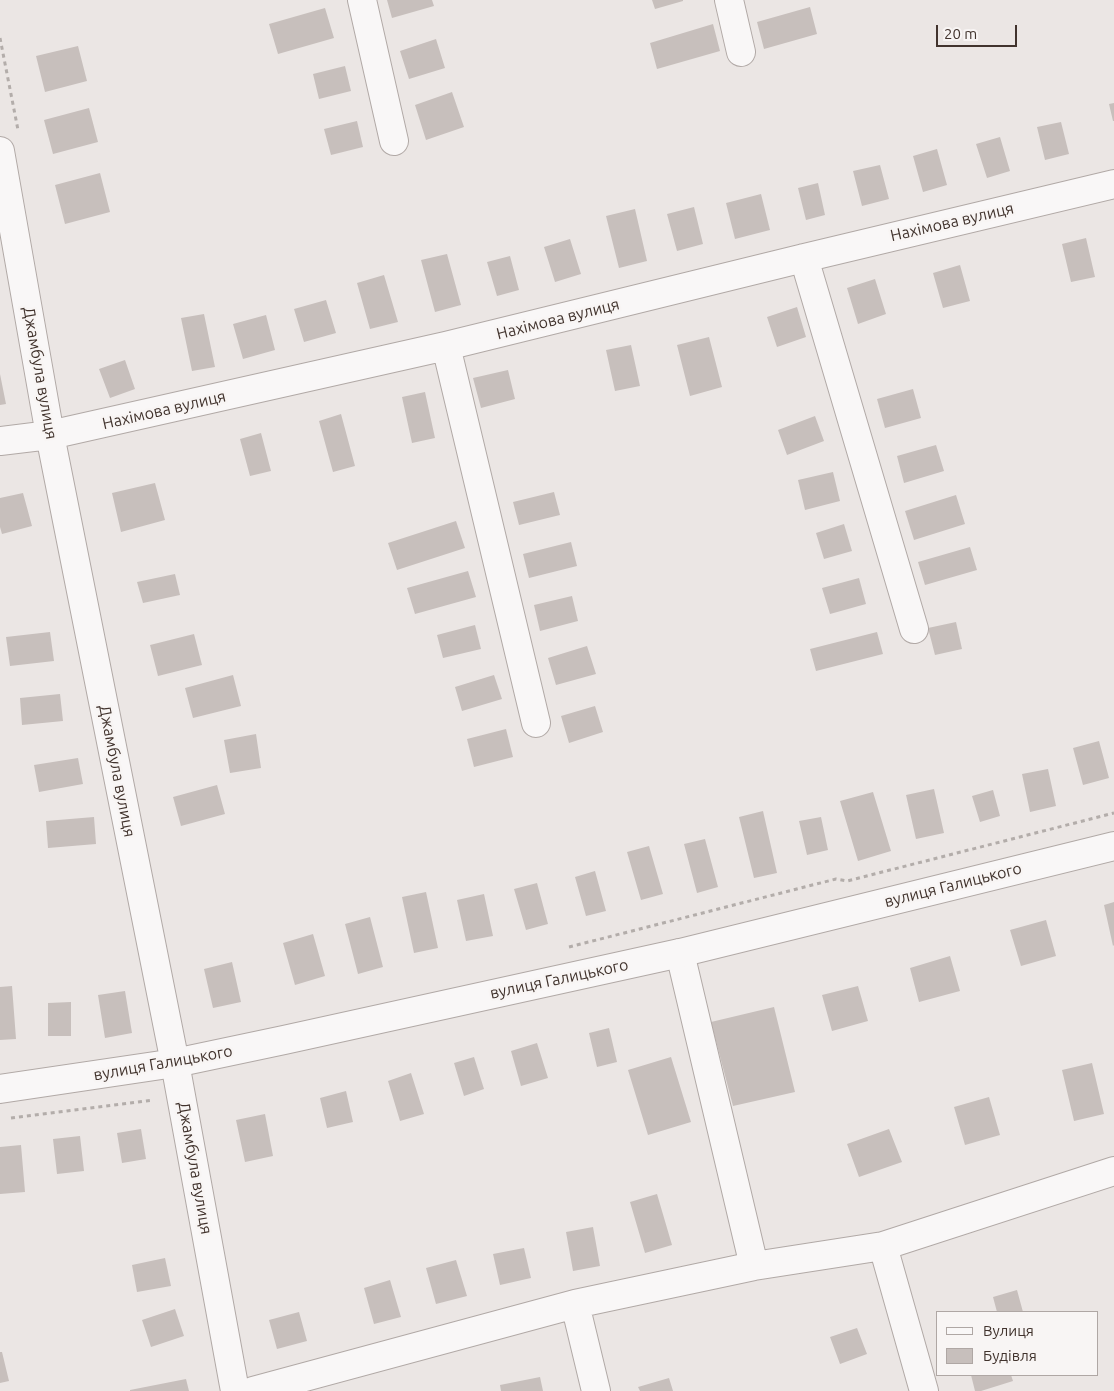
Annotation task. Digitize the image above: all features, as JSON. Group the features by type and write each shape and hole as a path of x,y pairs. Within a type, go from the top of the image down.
{"street":[{"path":"362,0 394,141"},
{"path":"729,0 742,52"},
{"name":"Джамбула вулиця","path":"0,151 50,435 181,1093 235,1391"},
{"name":"Нахімова вулиця","path":"0,441 50,435 446,346 1114,184"},
{"path":"804,258 914,629"},
{"path":"446,346 536,723"},
{"name":"вулиця Галицького","path":"0,1089 175,1063 680,953 1114,846"},
{"path":"680,953 754,1266"},
{"path":"253,1391 575,1304 754,1266 883,1246 1114,1171"},
{"path":"883,1246 924,1391"},
{"path":"575,1304 596,1391"}],"path":[{"path":"566,947 836,879 847,881 1114,813"},
{"path":"9,1118 160,1099 181,1093"}],"building":[{"path":"387,0 432,0 434,6 392,18"},
{"path":"652,0 683,0 683,1 655,9"},
{"path":"810,7 817,34 764,49 757,22"},
{"path":"325,8 334,38 278,54 269,24"},
{"path":"713,24 720,51 657,69 650,43"},
{"path":"436,39 445,68 409,79 400,51"},
{"path":"78,46 87,81 45,92 36,56"},
{"path":"345,66 351,91 319,99 313,74"},
{"path":"452,92 464,127 426,140 415,105"},
{"path":"1114,103 1114,121 1113,121 1109,104"},
{"path":"89,108 98,142 53,154 44,120"},
{"path":"357,121 363,147 331,155 324,129"},
{"path":"1061,122 1069,154 1045,160 1037,127"},
{"path":"1000,137 1010,171 987,178 976,144"},
{"path":"937,149 947,185 923,192 913,156"},
{"path":"880,165 889,199 862,206 853,171"},
{"path":"100,173 110,212 65,224 55,185"},
{"path":"818,183 825,215 806,220 798,188"},
{"path":"761,194 770,230 735,239 726,203"},
{"path":"694,207 703,244 677,251 667,214"},
{"path":"635,209 647,261 619,268 606,216"},
{"path":"1086,238 1095,277 1071,282 1062,244"},
{"path":"570,239 581,274 555,282 544,247"},
{"path":"447,254 461,305 435,312 421,260"},
{"path":"510,256 519,290 497,296 487,262"},
{"path":"960,265 970,301 943,308 933,273"},
{"path":"384,275 398,322 370,329 357,283"},
{"path":"875,279 886,314 858,324 847,288"},
{"path":"326,300 336,333 304,342 294,309"},
{"path":"797,307 806,337 777,347 767,317"},
{"path":"204,314 215,367 192,371 181,318"},
{"path":"266,315 275,350 243,359 233,324"},
{"path":"709,337 722,387 690,396 677,345"},
{"path":"631,345 640,386 615,391 606,350"},
{"path":"125,360 135,389 110,398 99,369"},
{"path":"508,370 515,399 481,408 473,378"},
{"path":"0,374 6,404 0,405"},
{"path":"913,389 921,418 885,428 877,399"},
{"path":"425,392 435,438 412,443 402,397"},
{"path":"341,414 355,466 333,472 319,421"},
{"path":"815,416 824,441 787,455 778,430"},
{"path":"261,433 271,471 250,476 240,439"},
{"path":"936,445 944,471 904,483 897,456"},
{"path":"833,472 840,501 805,510 798,480"},
{"path":"155,483 165,520 121,532 112,493"},
{"path":"554,492 560,515 519,525 513,502"},
{"path":"23,493 32,526 2,534 0,527 0,498"},
{"path":"956,495 965,524 914,540 905,511"},
{"path":"456,521 465,548 397,570 388,543"},
{"path":"844,524 852,551 824,559 816,533"},
{"path":"571,542 577,566 529,578 523,554"},
{"path":"970,547 977,570 925,585 918,562"},
{"path":"468,571 476,597 415,614 407,588"},
{"path":"175,574 180,595 143,603 137,582"},
{"path":"859,578 866,604 830,614 822,588"},
{"path":"572,596 578,621 540,631 534,605"},
{"path":"956,622 962,649 935,655 928,628"},
{"path":"475,625 481,649 443,658 437,635"},
{"path":"50,632 54,661 10,666 6,637"},
{"path":"877,632 883,654 816,671 810,649"},
{"path":"194,634 202,665 158,676 150,645"},
{"path":"587,646 596,674 556,685 548,658"},
{"path":"233,675 241,706 193,718 185,688"},
{"path":"494,675 502,699 462,711 455,687"},
{"path":"60,694 63,721 22,725 20,698"},
{"path":"595,706 603,732 569,743 561,716"},
{"path":"506,729 513,757 474,767 467,739"},
{"path":"256,734 261,768 230,773 224,740"},
{"path":"1099,741 1109,778 1083,785 1073,748"},
{"path":"78,758 83,784 39,792 34,765"},
{"path":"1048,769 1056,806 1030,812 1022,774"},
{"path":"217,785 225,814 181,826 173,797"},
{"path":"934,789 944,833 916,839 906,795"},
{"path":"993,790 1000,816 980,822 972,796"},
{"path":"873,792 891,851 858,861 840,801"},
{"path":"763,811 777,873 754,878 739,817"},
{"path":"94,817 96,844 48,848 46,821"},
{"path":"821,817 828,850 807,855 799,821"},
{"path":"705,839 718,887 697,893 684,844"},
{"path":"649,846 663,894 641,900 627,852"},
{"path":"595,871 606,911 586,916 575,877"},
{"path":"537,883 548,924 526,930 514,889"},
{"path":"426,892 438,948 414,953 402,897"},
{"path":"484,894 493,936 466,941 457,900"},
{"path":"1114,902 1114,945 1113,946 1104,905"},
{"path":"370,917 383,967 358,974 345,924"},
{"path":"1046,920 1056,956 1021,966 1010,930"},
{"path":"313,934 325,976 295,985 283,943"},
{"path":"950,956 960,991 919,1002 910,968"},
{"path":"232,962 241,1002 213,1008 204,969"},
{"path":"12,986 16,1039 0,1040 0,987"},
{"path":"858,986 868,1021 832,1031 822,995"},
{"path":"125,991 132,1033 105,1038 98,995"},
{"path":"71,1002 71,1036 48,1036 48,1003"},
{"path":"774,1007 795,1092 733,1106 711,1022"},
{"path":"609,1028 617,1062 597,1067 589,1033"},
{"path":"537,1043 548,1078 521,1086 511,1051"},
{"path":"474,1057 484,1089 464,1096 454,1063"},
{"path":"671,1057 691,1122 648,1135 628,1070"},
{"path":"1092,1063 1104,1114 1074,1121 1062,1070"},
{"path":"411,1073 424,1114 400,1121 388,1081"},
{"path":"346,1091 353,1122 327,1128 320,1098"},
{"path":"989,1097 1000,1135 965,1145 954,1107"},
{"path":"265,1114 273,1156 245,1162 236,1120"},
{"path":"141,1129 146,1159 122,1163 117,1133"},
{"path":"889,1129 902,1162 859,1177 847,1144"},
{"path":"80,1136 84,1171 57,1174 53,1139"},
{"path":"21,1145 25,1192 0,1194 0,1147"},
{"path":"657,1194 672,1245 645,1253 630,1202"},
{"path":"593,1227 600,1266 573,1271 566,1232"},
{"path":"524,1248 531,1278 500,1285 493,1254"},
{"path":"165,1258 171,1286 137,1292 132,1265"},
{"path":"456,1260 467,1296 436,1304 426,1268"},
{"path":"390,1280 401,1317 374,1324 364,1288"},
{"path":"1017,1290 1023,1311 997,1311 993,1297"},
{"path":"175,1309 184,1336 151,1347 142,1320"},
{"path":"299,1312 307,1341 277,1349 269,1320"},
{"path":"857,1328 867,1354 840,1364 830,1337"},
{"path":"0,1352 2,1352 9,1381 0,1383"},
{"path":"971,1376 1011,1376 1013,1381 981,1391 975,1391"},
{"path":"540,1377 543,1391 501,1391 500,1385"},
{"path":"669,1378 673,1391 640,1391 638,1387"},
{"path":"186,1379 189,1391 130,1391 130,1390"}]}
